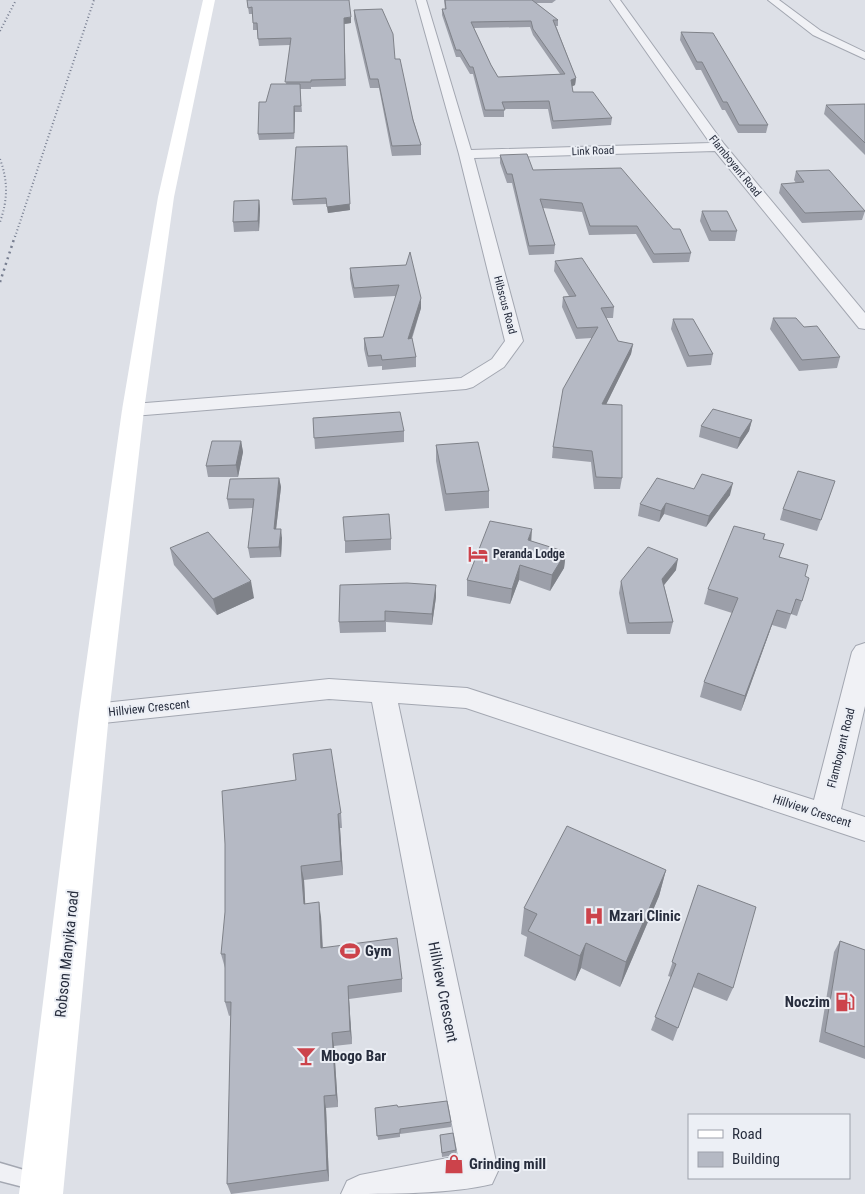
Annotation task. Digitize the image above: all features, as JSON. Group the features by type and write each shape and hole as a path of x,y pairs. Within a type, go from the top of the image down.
{"street":[{"name":"Robson Manyika road","path":"41,1188 94,714 133,410 166,197 209,0"},
{"name":"Hibscus Road","path":"133,410 466,383 498,363 514,341 466,154 421,0"},
{"name":"Flamboyant Road","path":"615,0 720,147 865,324"},
{"path":"773,0 817,33 865,56"},
{"name":"Link Road","path":"466,154 720,147"},
{"name":"Flamboyant Road","path":"824,815 865,652"},
{"name":"Hillview Crescent","path":"94,714 329,689 466,698 865,828"},
{"name":"Hillview Crescent","path":"360,1194 479,1171 384,693"}],"lane":[{"path":"0,1172 41,1188"}],"building":[{"path":"247,0 349,0 351,17 344,18 345,79 285,82 291,38 258,39 257,23 253,23 252,7 248,8"},
{"path":"445,0 532,0 558,20 553,20 576,78 571,80 573,92 593,92 612,118 553,121 549,101 502,102 505,110 485,110 473,67 470,67 460,50 456,50 442,9 446,9","holes":["531,21 533,29 565,74 498,77 471,22"]},
{"path":"382,9 393,34 395,59 400,59 413,120 421,145 392,146 378,79 370,79 354,10"},
{"path":"681,32 713,33 768,125 739,125 727,102 723,102 702,62 697,62"},
{"path":"271,84 300,84 301,106 294,106 294,133 258,134 259,102 266,102"},
{"path":"865,104 865,143 826,105"},
{"path":"347,146 350,204 327,207 326,198 292,200 296,147"},
{"path":"527,154 533,170 621,168 673,229 680,229 691,253 654,254 637,226 590,226 582,203 540,199 555,245 529,246 512,174 507,174 500,155"},
{"path":"829,170 865,211 805,213 781,184 804,182 796,171"},
{"path":"259,200 258,221 233,222 234,201"},
{"path":"702,211 727,211 737,231 711,231"},
{"path":"410,252 421,298 408,339 412,338 416,357 382,360 381,355 368,356 364,338 383,337 399,285 354,288 350,268 406,265"},
{"path":"582,258 614,307 601,308 618,341 633,344 602,404 622,405 622,478 596,477 592,451 553,447 563,389 598,327 577,328 563,297 576,296 555,261"},
{"path":"773,318 796,318 804,327 817,326 840,357 802,360"},
{"path":"673,319 693,319 713,354 689,356"},
{"path":"713,409 752,420 740,438 701,426"},
{"path":"400,412 404,431 314,438 313,418"},
{"path":"212,441 241,441 236,465 206,466"},
{"path":"478,442 489,491 446,494 436,445"},
{"path":"798,471 835,481 821,520 783,509"},
{"path":"702,474 733,483 709,516 666,503 661,511 640,504 657,478 694,489"},
{"path":"279,478 274,529 281,529 279,547 248,548 254,499 227,499 230,479"},
{"path":"389,514 391,539 345,541 343,517"},
{"path":"490,521 532,529 528,540 566,552 552,575 520,565 512,589 467,580"},
{"path":"734,526 765,534 763,539 784,544 779,557 808,565 805,576 809,578 802,601 796,599 791,614 777,610 745,696 704,682 738,598 708,589"},
{"path":"208,532 251,581 213,599 170,548"},
{"path":"648,547 678,559 662,579 673,622 629,623 621,581"},
{"path":"407,583 436,585 432,614 385,611 385,621 339,622 340,585"},
{"path":"331,749 341,813 338,814 341,861 301,866 304,904 319,902 321,948 397,938 402,979 348,986 350,1031 332,1033 336,1095 324,1096 327,1170 227,1184 231,1002 225,1002 225,954 221,954 225,912 225,844 222,791 296,780 293,754"},
{"path":"567,826 666,870 626,962 586,943 580,956 528,931 537,914 524,908"},
{"path":"698,885 756,907 733,988 698,973 678,1028 655,1017 676,964 672,962"},
{"name":"Noczim","path":"840,941 865,950 865,1047 825,1032"},
{"path":"447,1101 451,1122 400,1129 400,1133 377,1136 375,1108"},
{"path":"453,1133 456,1150 442,1153 440,1135"}],"railway":[{"path":"0,31 16,0"},
{"path":"15,237 94,0"},
{"path":"0,159 6,190 0,222"},
{"path":"0,282 15,236"}],"place":[{"name":"Peranda Lodge","path":"478,554"},
{"name":"Mzari Clinic","path":"594,916"},
{"name":"Gym","path":"350,951"},
{"name":"Noczim","path":"845,1002"},
{"name":"Mbogo Bar","path":"306,1056"},
{"name":"Grinding mill","path":"454,1164"}]}
